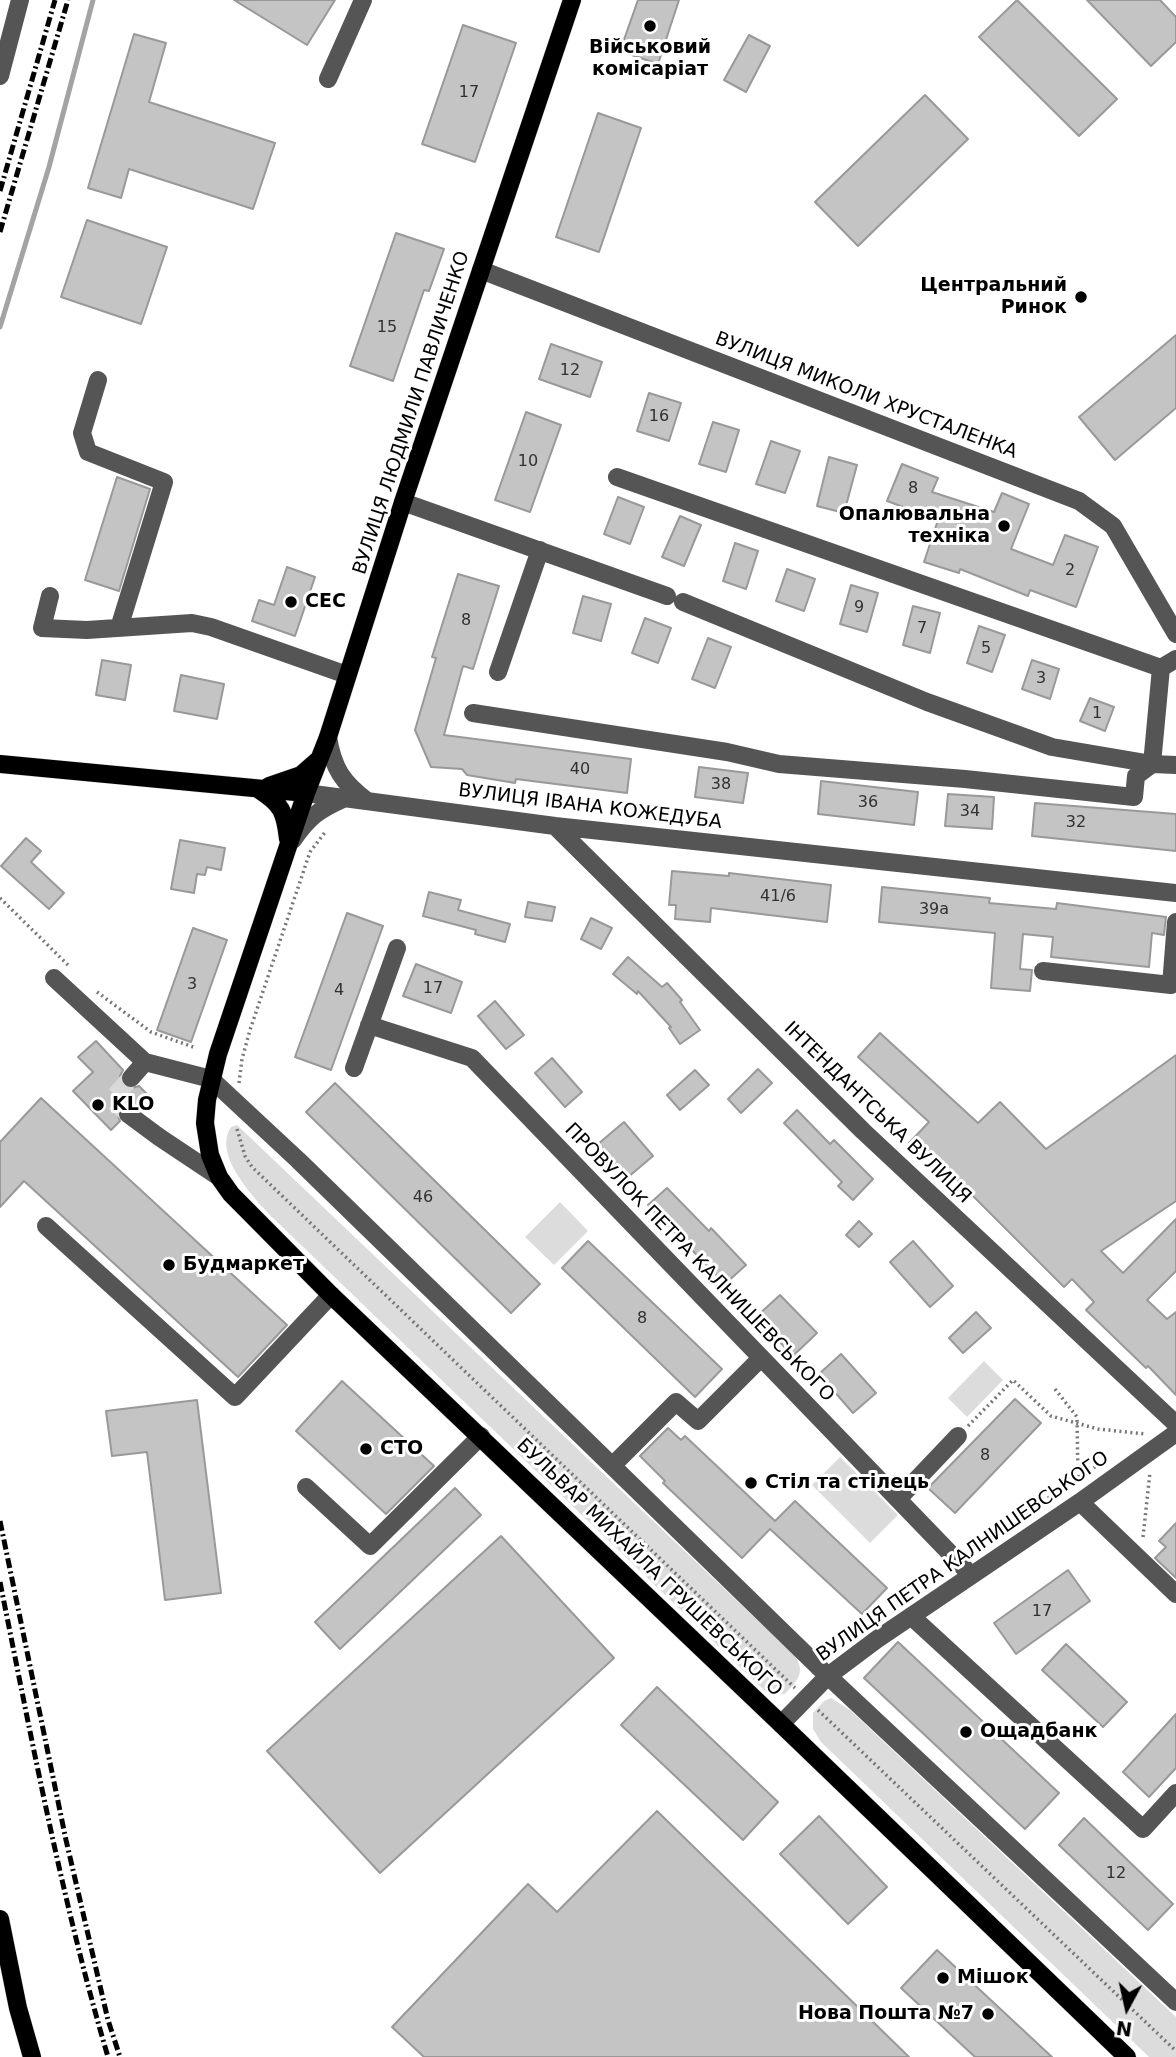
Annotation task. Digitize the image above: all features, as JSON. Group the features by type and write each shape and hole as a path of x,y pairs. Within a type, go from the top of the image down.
{"main road":[{"name":"ВУЛИЦЯ ЛЮДМИЛИ ПАВЛИЧЕНКО","path":"211,1079 306,793 328,737 403,502 572,0"},
{"path":"258,789 301,775 320,759"},
{"name":"ВУЛИЦЯ ІВАНА КОЖЕДУБА","path":"0,764 306,793"},
{"path":"258,789 275,799 285,816 289,845"},
{"name":"БУЛЬВАР МИХАЙЛА ГРУШЕВСЬКОГО","path":"211,1079 205,1123 210,1155 219,1177 246,1210 331,1295 1127,2057"},
{"path":"0,1919 18,2008 32,2057"}],"street":[{"path":"0,76 20,0"},
{"path":"328,79 363,0"},
{"name":"ВУЛИЦЯ МИКОЛИ ХРУСТАЛЕНКА","path":"481,270 1079,501 1113,526 1176,634"},
{"path":"98,380 82,433 88,452 164,482 119,628"},
{"path":"473,713 727,752 779,764 965,779 1134,797 1136,776 1152,764 1169,663 617,477"},
{"path":"403,502 675,599 916,697 1052,747 1152,764 1176,765"},
{"path":"498,672 540,550"},
{"path":"50,596 41,628 87,630 192,623 211,627 347,675"},
{"path":"328,737 332,759 340,774 353,790 367,801"},
{"name":"ВУЛИЦЯ ІВАНА КОЖЕДУБА","path":"306,793 555,826 1176,893"},
{"path":"289,845 306,820 322,808 343,798"},
{"name":"ІНТЕНДАНТСЬКА ВУЛИЦЯ","path":"555,826 863,1131 1174,1425"},
{"path":"1043,971 1171,985 1176,922"},
{"path":"354,1068 397,948"},
{"path":"54,978 145,1062 211,1079 828,1676 1176,2002"},
{"name":"ПРОВУЛОК ПЕТРА КАЛНИШЕВСЬКОГО","path":"369,1025 472,1058 971,1575"},
{"path":"131,1078 145,1062"},
{"path":"128,1114 219,1177"},
{"path":"46,1226 235,1397 331,1295"},
{"path":"612,1466 676,1402 698,1421 761,1358"},
{"name":"ВУЛИЦЯ ПЕТРА КАЛНИШЕВСЬКОГО","path":"781,1724 828,1676 911,1616 1080,1502 1174,1425"},
{"path":"306,1488 370,1546 481,1436"},
{"path":"899,1499 958,1436"},
{"path":"1080,1502 1176,1594"},
{"path":"911,1616 1143,1829 1176,1793"}],"path":[{"path":"331,827 310,852 242,1059 237,1125 240,1142 252,1167 1176,2051"},
{"path":"0,898 72,968"},
{"path":"92,988 151,1032 197,1048"},
{"path":"958,1436 1013,1380 1051,1416 1077,1424 1145,1434"},
{"path":"1055,1389 1077,1417 1078,1479"},
{"path":"1133,1442 1145,1434 1174,1425"},
{"path":"957,1559 1100,1464"},
{"path":"1141,1560 1151,1466"}],"shaded area":[{"path":"237,1125 795,1656 800,1667 799,1676 785,1694 772,1695 765,1691 272,1217 247,1188 231,1163 227,1138 231,1127"},
{"path":"560,1202 588,1231 554,1265 525,1237"},
{"path":"984,1361 1003,1380 967,1417 948,1398"},
{"path":"840,1457 898,1515 870,1543 812,1485"},
{"path":"831,1698 850,1710 1176,2017 1176,2057 1149,2057 821,1742 813,1729 813,1713 824,1701"}],"building":[{"path":"234,0 335,0 307,45"},
{"name":"Військовий комісаріат","path":"638,0 679,0 658,64 620,51"},
{"path":"1017,0 1117,99 1079,136 979,37"},
{"path":"1087,0 1160,0 1176,17 1176,42 1151,66"},
{"path":"463,25 516,43 475,162 422,144"},
{"path":"134,34 166,43 149,102 275,143 253,209 129,169 121,198 88,188"},
{"path":"749,35 770,46 746,92 724,80"},
{"path":"925,95 968,139 858,246 815,202"},
{"path":"598,113 641,128 599,252 556,237"},
{"path":"87,220 167,247 141,324 61,297"},
{"path":"396,233 444,249 429,291 424,290 393,381 350,366"},
{"path":"1176,335 1176,408 1115,460 1079,417"},
{"path":"551,344 602,362 590,397 539,379"},
{"path":"649,393 681,403 669,441 637,431"},
{"path":"526,412 561,425 530,512 495,500"},
{"path":"713,422 739,430 726,472 699,464"},
{"path":"771,441 800,451 785,493 756,484"},
{"path":"829,457 857,465 844,513 817,506"},
{"path":"902,464 938,478 932,492 994,512 1002,493 1029,504 1011,549 1053,565 1065,535 1098,547 1076,607 1030,590 1028,596 960,569 959,573 924,562 938,520 887,501"},
{"path":"117,477 150,489 119,591 85,580"},
{"path":"618,497 644,507 630,544 604,534"},
{"path":"680,516 701,525 684,566 662,557"},
{"path":"735,543 758,551 746,589 723,581"},
{"name":"СЕС","path":"287,567 315,577 295,636 252,621 259,600 274,605"},
{"path":"787,569 815,579 804,611 776,601"},
{"path":"458,574 499,586 473,669 463,666 444,735 631,759 627,793 516,779 515,783 467,775 462,769 431,767 415,730 436,658 432,657"},
{"path":"851,585 878,593 867,632 840,624"},
{"path":"583,596 611,604 601,641 573,633"},
{"path":"913,606 940,613 930,653 903,645"},
{"path":"645,618 671,628 658,663 632,653"},
{"path":"979,626 1005,635 992,672 967,663"},
{"path":"708,638 731,647 715,688 692,679"},
{"path":"102,660 131,665 125,700 96,695"},
{"path":"1032,660 1059,669 1050,699 1022,689"},
{"path":"181,675 224,684 217,719 174,711"},
{"path":"1090,698 1114,707 1105,731 1080,721"},
{"path":"699,767 748,773 743,803 695,797"},
{"path":"821,781 918,792 914,825 818,814"},
{"path":"948,794 994,797 992,829 945,826"},
{"path":"1035,803 1176,814 1176,851 1032,836"},
{"path":"26,838 41,851 31,862 64,893 49,909 1,866"},
{"path":"180,840 225,848 221,870 207,867 205,875 197,874 194,893 171,889"},
{"path":"672,871 729,876 729,873 831,885 827,922 711,908 710,922 675,919 676,905 669,905"},
{"path":"882,887 990,898 989,903 1056,909 1057,903 1166,917 1164,935 1152,933 1149,967 1051,957 1053,937 1023,934 1020,969 1032,970 1030,991 991,988 995,933 879,922"},
{"path":"429,892 461,900 458,910 510,924 505,942 475,934 476,930 423,916"},
{"path":"528,902 555,907 552,921 525,917"},
{"path":"347,913 383,926 331,1070 295,1057"},
{"path":"591,918 612,928 601,949 581,939"},
{"path":"193,928 227,940 191,1042 157,1030"},
{"path":"628,957 662,987 667,983 682,1000 680,1002 700,1030 680,1044 669,1028 671,1027 638,991 637,994 613,974"},
{"path":"416,964 462,982 451,1013 403,996"},
{"path":"495,1001 524,1035 506,1049 478,1016"},
{"path":"880,1033 978,1123 1000,1102 1046,1149 1176,1055 1176,1201 1101,1251 1123,1273 1176,1219 1176,1271 1147,1300 1167,1319 1176,1312 1176,1395 1086,1310 1094,1302 1072,1279 1064,1287 927,1150 922,1155 909,1143 929,1122 858,1057"},
{"path":"96,1041 123,1070 120,1076 123,1086 129,1089 139,1086 148,1095 136,1106 129,1103 119,1107 117,1113 120,1121 111,1130 73,1091 93,1072 78,1057"},
{"path":"552,1058 582,1092 565,1107 535,1073"},
{"path":"758,1069 772,1083 741,1113 728,1099"},
{"path":"695,1070 709,1085 680,1110 667,1095"},
{"path":"335,1083 540,1284 511,1313 306,1112"},
{"name":"Будмаркет","path":"41,1098 287,1325 238,1377 24,1181 0,1207 0,1142"},
{"path":"797,1110 830,1144 834,1140 873,1179 853,1200 838,1186 842,1182 784,1123"},
{"path":"624,1122 653,1156 627,1178 598,1144"},
{"path":"667,1188 746,1265 725,1284 648,1205"},
{"path":"859,1221 872,1234 859,1247 846,1235"},
{"path":"588,1241 722,1369 695,1397 562,1268"},
{"path":"913,1241 953,1286 930,1307 890,1262"},
{"path":"780,1295 817,1333 793,1356 756,1317"},
{"path":"976,1312 991,1328 963,1353 949,1338"},
{"path":"841,1354 876,1393 853,1413 819,1374"},
{"name":"СТО","path":"342,1381 434,1466 386,1514 296,1431"},
{"path":"1015,1399 1041,1423 955,1513 928,1488"},
{"path":"197,1400 221,1593 165,1600 147,1452 112,1456 106,1411"},
{"path":"668,1428 681,1440 685,1436 775,1521 795,1501 887,1588 862,1614 770,1529 742,1558 663,1483 665,1481 640,1456"},
{"path":"455,1488 481,1515 340,1649 315,1622"},
{"path":"1176,1523 1176,1578 1155,1558 1166,1547 1159,1541"},
{"path":"501,1536 614,1658 380,1873 267,1751"},
{"path":"1068,1570 1090,1601 1016,1654 994,1623"},
{"path":"898,1642 1059,1793 1025,1829 864,1678"},
{"path":"1066,1644 1127,1702 1103,1727 1042,1670"},
{"path":"657,1687 778,1802 743,1840 621,1725"},
{"path":"1176,1714 1176,1768 1149,1797 1123,1772"},
{"path":"657,1811 909,2057 424,2057 392,2027 528,1884 557,1912"},
{"path":"819,1816 887,1887 848,1924 780,1854"},
{"path":"1084,1818 1173,1904 1148,1930 1059,1845"},
{"path":"937,1950 1052,2057 975,2057 901,1988"}],"waterway":[{"path":"0,327 49,167 93,0"}],"tunnel":[{"path":"128,1114 112,1099 131,1078"}],"railway":[{"path":"0,191 55,0"},
{"path":"0,232 68,0"},
{"path":"0,1521 66,1840 108,2020 120,2057"},
{"path":"0,1582 62,1880 108,2057"}],"place":[{"name":"Військовий комісаріат","path":"650,26"},
{"name":"Центральний Ринок","path":"1081,297"},
{"name":"Опалювальна техніка","path":"1004,526"},
{"name":"СЕС","path":"291,602"},
{"name":"KLO","path":"98,1105"},
{"name":"Будмаркет","path":"169,1265"},
{"name":"СТО","path":"366,1449"},
{"name":"Стіл та стілець","path":"751,1483"},
{"name":"Ощадбанк","path":"966,1732"},
{"name":"Мішок","path":"943,1978"},
{"name":"Нова Пошта №7","path":"988,2014"}]}
